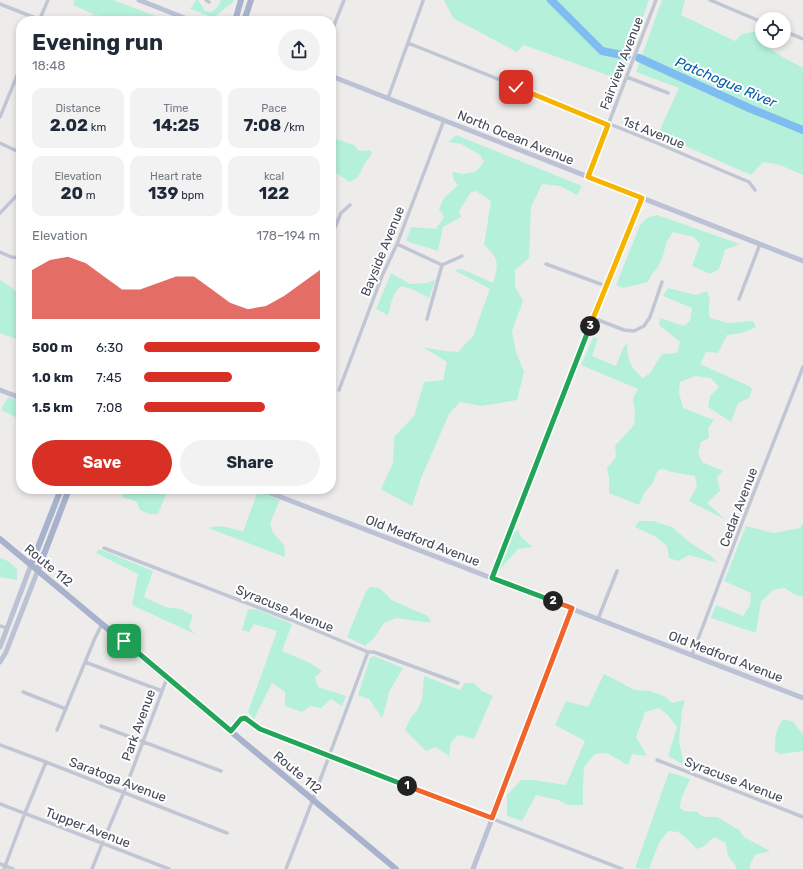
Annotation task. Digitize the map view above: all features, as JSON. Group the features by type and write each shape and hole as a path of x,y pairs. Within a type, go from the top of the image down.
{"main road":[{"path":"236,16 241,0"},
{"path":"246,16 251,0"},
{"path":"32,565 59,494"},
{"path":"38,570 67,494"},
{"name":"Route 112","path":"0,539 396,869"}],"street":[{"path":"43,16 48,0"},
{"path":"139,0 179,16"},
{"path":"336,20 344,0"},
{"name":"Fairview Avenue","path":"588,177 656,0"},
{"path":"710,0 755,19"},
{"path":"388,98 423,1"},
{"path":"0,4 29,16"},
{"path":"791,34 803,39"},
{"name":"1st Avenue","path":"408,43 608,125 657,143 749,182 755,190"},
{"path":"626,77 668,92"},
{"path":"0,117 16,78"},
{"name":"North Ocean Avenue","path":"336,78 803,261"},
{"name":"Bayside Avenue","path":"339,390 382,276 397,244 444,120"},
{"path":"0,143 16,151"},
{"path":"0,213 16,196"},
{"path":"492,578 593,318 642,198"},
{"path":"336,225 341,213 350,205"},
{"path":"397,244 442,265 462,256"},
{"path":"739,299 760,244"},
{"path":"0,252 16,258"},
{"path":"546,264 606,286"},
{"path":"427,319 442,265"},
{"path":"593,318 624,330 634,331 644,326 650,317 662,282"},
{"name":"Cedar Avenue","path":"692,655 803,367"},
{"path":"0,390 16,396"},
{"name":"Old Medford Avenue","path":"273,494 803,698"},
{"name":"Syracuse Avenue","path":"104,548 291,620 368,652 374,652 458,683"},
{"path":"0,647 32,565"},
{"path":"0,662 12,638 38,570"},
{"path":"598,618 617,571"},
{"path":"473,869 572,608"},
{"path":"57,730 102,624"},
{"path":"0,626 7,628"},
{"path":"286,869 330,756 368,652"},
{"path":"86,662 162,691"},
{"name":"Park Avenue","path":"92,869 124,792 167,678"},
{"path":"23,692 66,709"},
{"path":"231,731 241,719 245,718 260,729 622,869"},
{"path":"101,726 221,771"},
{"name":"Saratoga Avenue","path":"0,745 227,833"},
{"name":"Syracuse Avenue","path":"657,760 803,817"},
{"path":"5,867 46,762"},
{"name":"Tupper Avenue","path":"0,804 169,869"},
{"path":"0,864 13,869"}],"green space":[{"path":"75,0 113,0 155,16 98,16 73,5"},
{"path":"196,0 198,0 205,11 211,12 218,7 221,0 234,0 216,16 209,16 190,9"},
{"path":"444,0 649,0 621,80 524,45 517,52 453,18"},
{"path":"662,0 685,0 681,15 735,41 742,34 755,32 755,48 769,48 803,68 803,175 780,165 763,162 751,175 658,134 679,88 636,72"},
{"path":"456,135 582,186 577,195 560,186 542,184 531,207 529,258 515,270 515,286 523,301 512,331 516,352 524,372 517,400 482,406 460,402 449,414 422,476 412,506 381,489 393,463 394,437 414,416 424,382 443,380 447,362 422,347 458,352 473,336 490,289 454,270 462,269 493,283 497,266 493,254 484,245 491,201 476,191 471,192 459,211 461,217 443,227 438,251 406,241 411,227 436,229 444,217 439,209 444,198 458,185 454,180 452,172 463,174 475,172 484,162 480,155 461,144 448,142"},
{"path":"336,140 354,145 359,151 370,150 372,154 365,163 358,177 350,182 336,173"},
{"path":"657,215 740,244 725,250 719,269 710,274 692,266 700,244 694,237 673,232 666,243 663,256 658,267 648,282 623,288 616,285 640,225 647,218"},
{"path":"391,273 410,284 427,283 435,280 429,298 414,290 401,286 394,296 388,315 376,309"},
{"path":"0,280 16,291 16,339 0,333"},
{"path":"668,288 696,295 707,291 710,299 710,318 728,323 753,321 756,327 742,333 727,335 718,353 706,352 700,364 749,386 752,389 749,398 738,403 731,422 708,407 710,396 719,387 711,378 695,376 680,382 679,393 683,408 714,420 708,428 709,438 701,442 698,453 702,462 723,471 717,477 720,491 707,503 726,520 689,501 697,486 695,476 664,469 658,470 652,484 645,492 639,505 609,493 607,468 616,457 615,446 634,425 635,414 633,398 638,389 581,365 593,338 598,338 592,356 616,366 623,348 627,343 630,362 643,378 650,373 662,354 677,353 680,342 659,325 660,318 684,326 690,321 692,308 663,296"},
{"path":"8,397 16,399 16,418 1,410"},
{"path":"123,494 166,494 158,514 150,514 140,510 137,502 122,497"},
{"path":"257,494 265,494 280,500 270,523 273,533 284,545 285,557 208,528 221,526 243,532"},
{"path":"639,521 653,521 672,527 689,542 711,556 718,563 689,555 678,561 669,558 667,546 656,537 635,527"},
{"path":"803,523 803,597 784,588 773,590 761,602 756,633 711,618 716,605 743,616 750,605 751,593 724,581 746,526 774,533 800,528"},
{"path":"518,530 522,538 533,547 518,549 496,574 514,532"},
{"path":"99,549 153,571 144,597 165,607 180,609 193,615 189,627 195,634 132,605 138,574 96,553"},
{"path":"0,558 8,561 17,569 17,580 0,577"},
{"path":"370,587 379,588 391,600 428,616 431,622 396,618 384,623 374,638 365,646 347,637 366,591"},
{"path":"248,609 258,610 292,624 282,651 310,663 322,671 315,677 318,687 346,696 342,706 331,699 321,708 310,706 302,712 285,706 285,692 272,683 254,719 248,712 277,631 254,624 249,632 242,630"},
{"path":"374,656 403,668 389,692 382,718 369,699 358,695 370,658"},
{"path":"604,674 635,690 650,691 666,697 672,703 685,700 682,710 679,741 684,765 668,756 677,727 668,715 659,708 645,712 636,737 647,756 632,754 628,765 607,753 595,754 584,767 583,805 568,805 558,800 536,795 522,821 507,816 507,795 521,780 533,780 566,785 585,741 555,725 566,701 588,707"},
{"path":"424,676 460,690 465,683 474,683 482,691 493,696 474,739 458,735 451,742 449,756 435,747 426,751 405,730 422,700"},
{"path":"783,719 793,722 803,734 803,751 781,754 775,751 776,734"},
{"path":"669,772 690,779 681,799 680,808 684,811 698,812 700,815 707,817 717,817 739,830 744,837 770,851 755,855 750,864 750,869 736,869 736,866 728,856 726,843 714,837 704,846 697,849 678,832 668,831 659,843 649,869 635,868"}],"waterway":[{"name":"Patchogue River","path":"551,0 602,51 627,56"},
{"name":"Patchogue River","path":"639,58 749,108 803,130"}],"route":[{"path":"124,641 231,731 241,719 247,718 260,729 492,818 572,608 492,578 593,318 642,198 588,177 608,125 516,87"}]}
